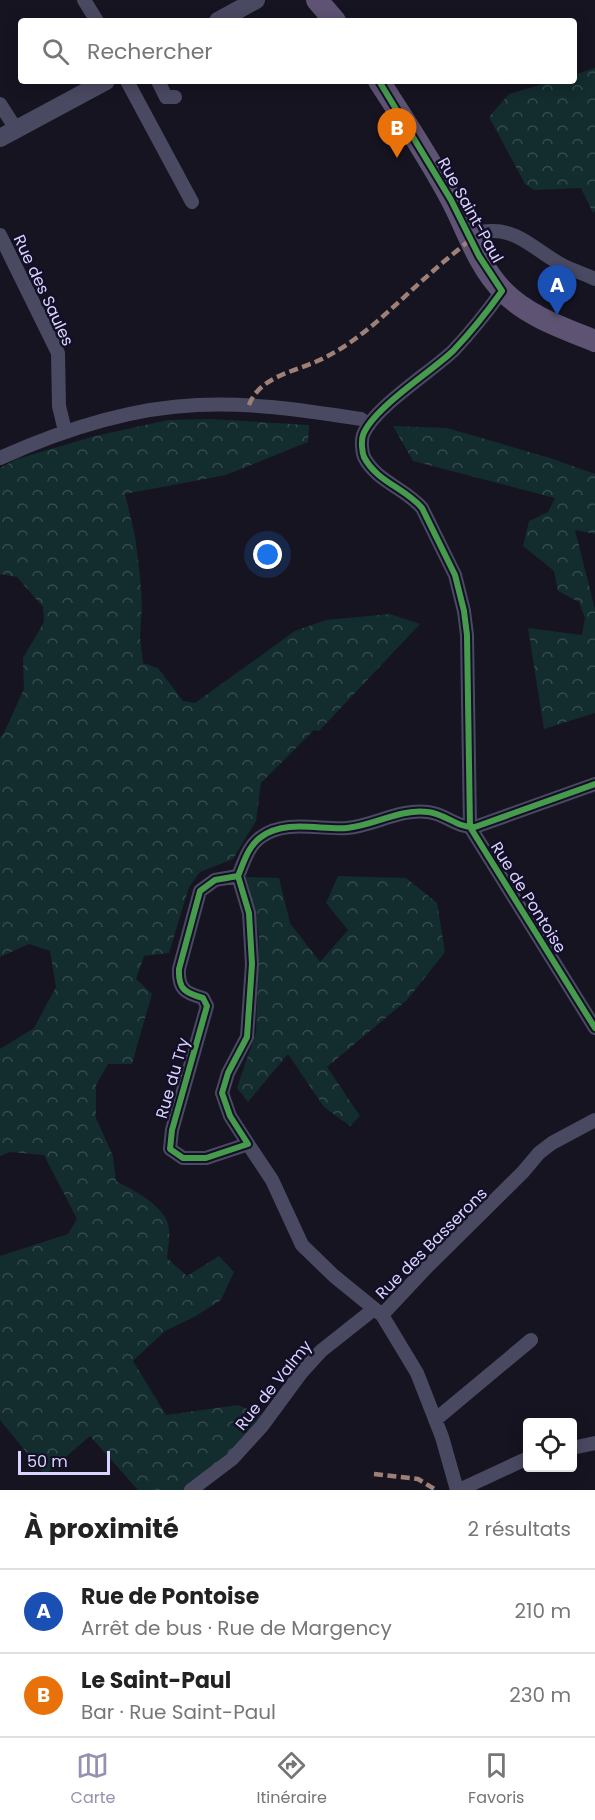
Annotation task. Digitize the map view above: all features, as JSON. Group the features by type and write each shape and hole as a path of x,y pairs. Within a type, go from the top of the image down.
{"main road":[{"path":"317,0 332,18"},
{"path":"332,0 344,18"},
{"name":"Rue Saint-Paul","path":"382,84 445,188 468,235 502,291"},
{"path":"502,291 536,315 595,340"}],"street":[{"path":"84,0 95,18"},
{"path":"229,18 256,0"},
{"path":"0,104 8,134 100,84"},
{"path":"129,84 192,202"},
{"path":"160,84 166,97 175,97"},
{"path":"468,235 487,230 518,236 563,265 595,279"},
{"name":"Rue des Saules","path":"0,235 58,353 59,406 65,431"},
{"path":"470,827 467,635 455,575 422,508 415,500 372,470 363,455 362,436 372,420 451,352 481,320 502,291"},
{"path":"0,458 65,431 164,408 197,405 288,408 361,419 369,425"},
{"path":"378,1312 334,1276 302,1245 272,1180 230,1116 222,1093 228,1073 247,1037 252,964 249,913 238,876 250,846 268,832 297,827 348,828 411,813 427,812 439,815 463,827 470,827 595,784"},
{"name":"Rue de Pontoise","path":"470,827 595,1028"},
{"name":"Rue du Try","path":"238,876 215,880 200,891 179,969 178,981 187,994 203,998 207,1006 172,1130 170,1149 183,1158 206,1158 248,1144"},
{"name":"Rue des Basserons","path":"458,1490 417,1373 378,1312 426,1268 539,1154 552,1143 595,1120"},
{"name":"Rue de Valmy","path":"191,1490 232,1458 262,1426 301,1373 321,1351 378,1312"},
{"path":"435,1420 531,1340"},
{"path":"577,1447 595,1443"},
{"path":"458,1490 523,1460"}],"green space":[{"path":"595,68 595,211 593,213 581,188 534,190 525,184 489,117 509,94 543,84 577,84 577,74"},
{"path":"211,419 309,425 308,442 226,475 125,494 135,536 140,575 142,603 140,638 143,663 158,668 183,701 195,703 295,631 326,620 390,614 420,624 319,731 314,730 261,783 256,821 233,859 200,872 189,887 169,953 144,956 136,979 152,994 132,1064 108,1064 96,1085 96,1118 113,1156 116,1181 150,1201 166,1219 169,1233 167,1258 187,1276 219,1256 234,1272 221,1300 165,1331 133,1361 166,1415 238,1405 264,1416 233,1449 183,1490 138,1490 90,1436 45,1475 0,1420 0,1256 68,1234 77,1219 44,1155 10,1152 0,1156 0,1049 34,1028 56,987 50,951 29,944 0,957 0,737 24,689 23,658 44,622 43,607 17,577 0,574 0,468 17,459 95,436 168,420"},
{"path":"393,426 447,428 550,458 595,474 595,534 575,530 595,609 595,713 544,729 528,628 582,635 585,618 579,602 558,591 554,571 523,546 529,521 548,512 555,498 413,461"},
{"path":"338,876 406,878 437,903 445,952 407,1000 327,1067 360,1116 350,1126 324,1107 288,1054 248,1102 237,1088 256,1032 259,935 246,877 279,878 290,923 320,962 348,930 326,903"}],"marked path":[{"path":"249,405 254,395 271,380 314,363 354,340 470,240"},
{"path":"374,1474 418,1479 436,1490"}],"cycle path":[{"path":"381,84 451,200 479,256 502,291 453,351 378,413 363,435 363,455 376,473 408,495 422,508 455,575 467,635 470,827 595,1028"},
{"path":"238,876 249,913 252,964 247,1037 228,1073 222,1093 230,1116 248,1144 206,1158 183,1158 170,1149 172,1130 207,1006 203,998 187,992 181,986 179,969 200,891 215,880 238,876 253,845 261,837 281,828 357,827 418,811 434,813 463,825 475,827 595,784"}],"place":[{"name":"Le Saint-Paul","path":"397,158"},
{"name":"Rue de Pontoise","path":"557,315"}]}
